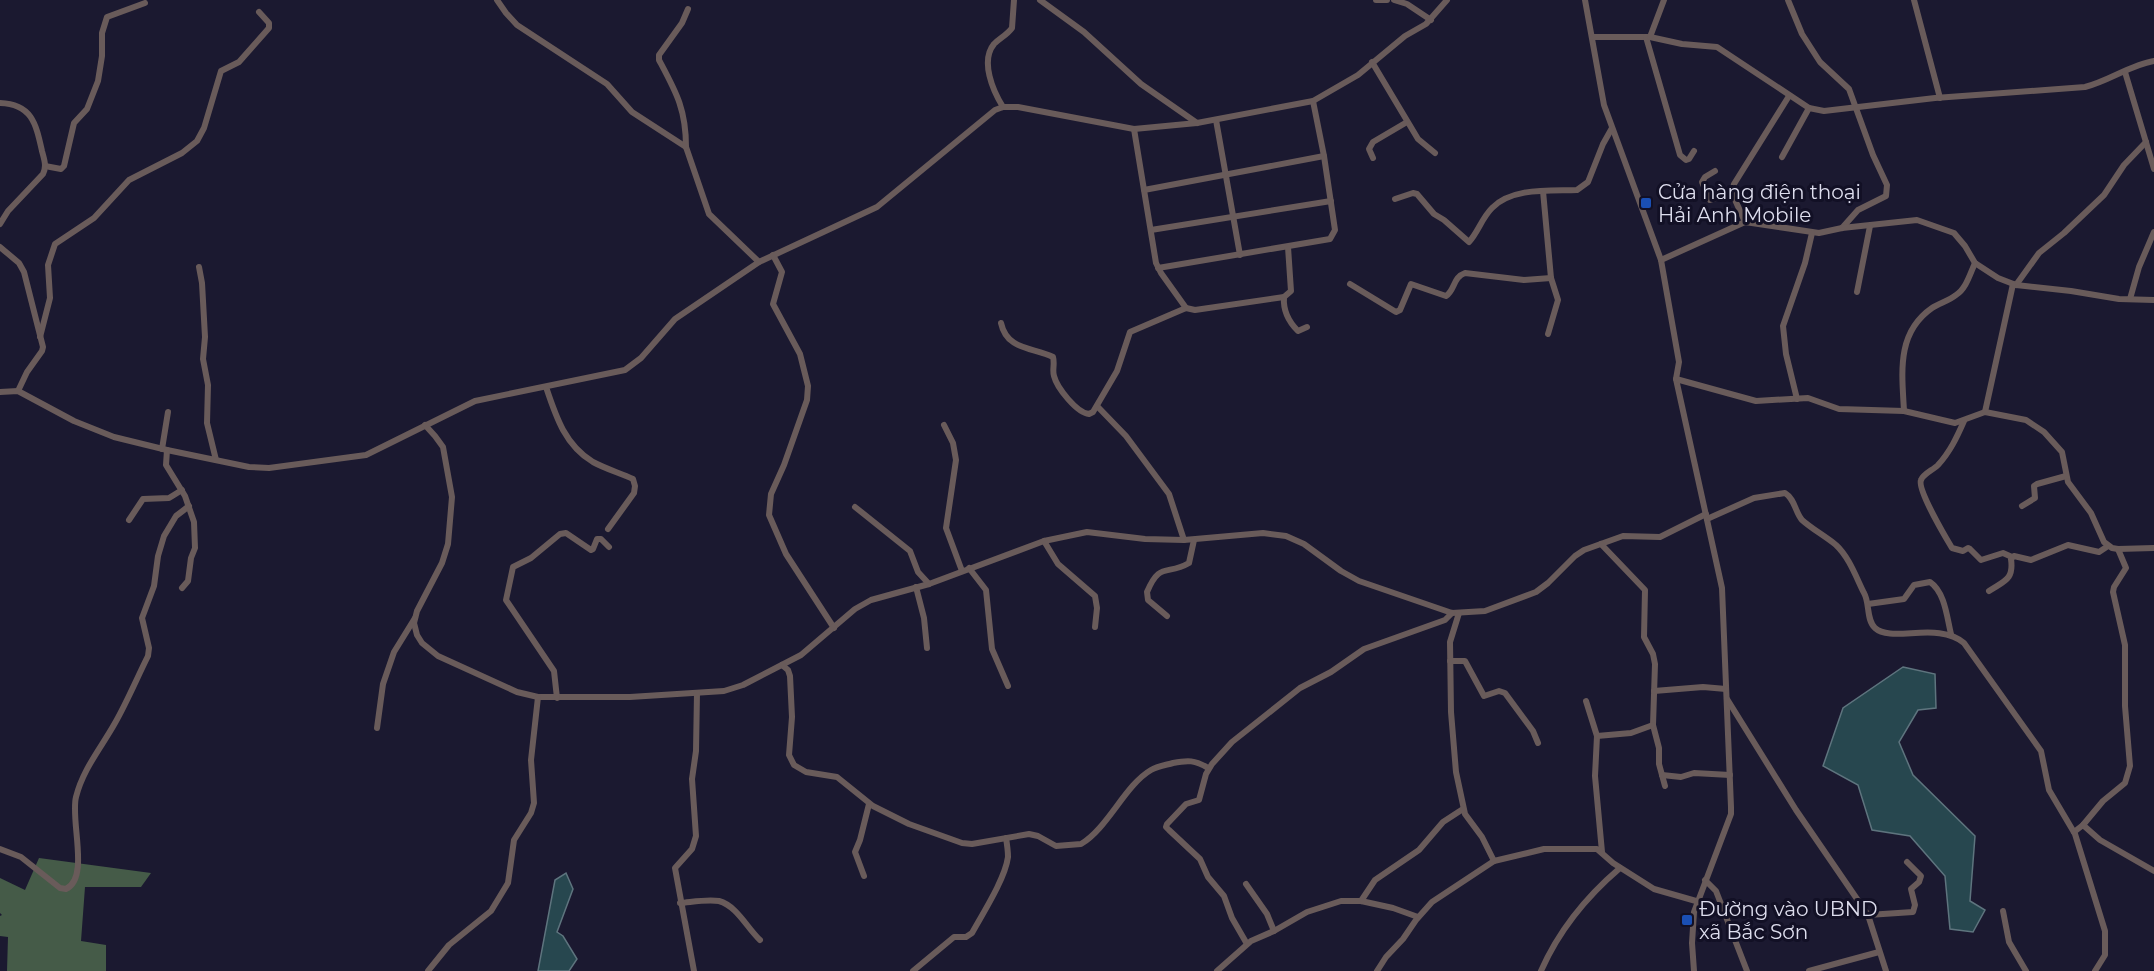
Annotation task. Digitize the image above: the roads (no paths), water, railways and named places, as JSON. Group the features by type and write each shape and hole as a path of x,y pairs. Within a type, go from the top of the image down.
{"street":[{"path":"497,0 517,25 607,84 632,112 686,147"},
{"path":"1003,107 991,85 988,61 994,44 1012,28 1014,0"},
{"path":"1040,0 1084,32 1141,84 1197,123"},
{"path":"1376,0 1387,0"},
{"path":"1394,0 1404,3 1431,20"},
{"path":"0,392 18,391 90,429 165,450 259,468 366,455 475,402 614,374 634,365 675,319 759,262 877,207 986,115 1003,107 1018,107 1134,129 1197,123 1313,101 1343,84 1405,36 1431,20 1447,0"},
{"path":"1586,0 1602,96 1662,260 1679,362 1676,379 1722,588 1731,814 1696,901 1692,943 1694,971"},
{"path":"1664,0 1648,37 1680,155 1686,160 1694,151"},
{"path":"1788,0 1802,34 1820,62 1846,84 1887,185 1888,192 1884,199 1858,210 1842,228"},
{"path":"1914,0 1940,98"},
{"path":"45,166 61,169 64,166 74,123 87,109 98,81 102,33 107,17 145,3"},
{"path":"688,9 682,23 659,55 659,60 680,98 686,126 686,147 709,214 759,262"},
{"path":"40,338 50,298 48,265 55,244 94,218 129,180 183,153 197,141 204,128 221,70 239,62 269,28 269,23 259,12"},
{"path":"1593,37 1648,37 1717,48 1809,108 1832,111 1856,106 1940,98 2085,87 2097,84 2143,63 2154,61"},
{"path":"1372,62 1418,139 1435,153"},
{"path":"2125,72 2154,169"},
{"path":"1744,222 1732,193 1737,177 1789,96"},
{"path":"1158,268 1288,247 1330,239 1334,236 1324,156 1313,101"},
{"path":"0,104 21,108 33,119 45,166 43,174 8,211 0,224"},
{"path":"1782,157 1809,108"},
{"path":"1216,120 1240,255"},
{"path":"1373,158 1370,149 1373,142 1407,122"},
{"path":"1395,200 1413,193 1417,194 1434,214 1469,242 1491,209 1499,202 1513,196 1543,191 1577,190 1584,187 1612,128"},
{"path":"1134,129 1158,268 1186,308"},
{"path":"1985,412 2015,284 2038,253 2064,233 2104,195 2124,165 2146,142"},
{"path":"1144,190 1324,156"},
{"path":"1715,171 1705,177 1702,182 1708,198 1716,199 1732,193"},
{"path":"1543,191 1551,278 1557,293 1558,305 1548,334"},
{"path":"1150,230 1331,201"},
{"path":"1662,260 1744,222 1812,233 1917,220 1954,233 1960,238 1975,263 1998,278 2015,284 2154,300"},
{"path":"1857,292 1870,226"},
{"path":"2130,299 2139,267 2154,232"},
{"path":"1797,399 1786,354 1783,326 1805,263 1812,233"},
{"path":"0,247 3,255 19,262 24,272 42,351 27,372 18,391"},
{"path":"1001,323 1002,331 1007,338 1027,350 1053,357 1055,381 1081,412 1089,414 1097,406 1117,371 1130,332 1186,308 1195,310 1284,297 1292,291 1288,247"},
{"path":"773,255 782,272 773,304 797,345 808,386 807,400 771,494 769,515 786,554 834,627"},
{"path":"1904,411 1902,363 1908,338 1923,316 1961,292 1975,263"},
{"path":"199,267 206,337 203,359 208,385 207,423 216,460"},
{"path":"1350,284 1396,312 1400,310 1410,284 1446,296 1457,277 1465,273 1524,280 1551,278"},
{"path":"1284,297 1284,308 1291,324 1298,331 1308,327"},
{"path":"1676,379 1749,400 1812,398 1845,410 1904,411 1955,423 1985,412 2026,420 2040,429 2062,452 2066,476 2071,488 2091,513 2101,537 2108,546 2118,549 2154,548"},
{"path":"546,387 559,424 569,441 594,462 633,479 634,493 608,529"},
{"path":"1097,406 1126,436 1169,494 1184,540"},
{"path":"168,412 166,465 182,490 194,518 195,548 191,558 188,581 182,588"},
{"path":"1965,421 1950,451 1922,478 1920,485 1935,520 1952,548 1963,551 1968,548 1981,560 2003,553 2031,560 2068,545 2099,552 2108,546"},
{"path":"377,728 383,684 394,652 415,618 442,563 448,544 452,505 443,447 424,425"},
{"path":"944,425 953,443 956,460 946,528 965,570 986,590 992,649 1008,686"},
{"path":"2022,506 2035,498 2034,486 2037,483 2066,476"},
{"path":"129,520 143,499 169,498 182,490"},
{"path":"415,618 417,635 428,650 517,692 538,697 557,698 630,698 697,693 734,689 782,665 809,649 855,609 871,600 929,584 1044,541 1087,532 1145,539 1184,540 1263,533 1286,536 1304,544 1359,581 1455,613 1485,611 1529,596 1548,583 1579,553 1601,544 1623,536 1660,537 1754,498 1785,493 1791,498 1801,518 1840,549 1866,596 1873,625 1881,631 1951,634 1964,643 2041,751 2049,790 2074,831 2105,931 2105,955 2095,971"},
{"path":"0,849 21,857 60,888 66,889 75,882 79,871 74,815 76,797 89,763 117,720 148,656 142,618 153,586 158,556 164,536 176,516 189,506"},
{"path":"855,507 910,551 918,572 929,584"},
{"path":"557,698 554,670 506,600 513,567 531,558 560,534 566,533 591,550 597,539 601,539 609,547"},
{"path":"1167,616 1148,600 1146,592 1160,571 1189,563 1194,540"},
{"path":"1044,541 1058,564 1095,596 1097,608 1095,627"},
{"path":"1601,544 1645,590 1643,632 1655,659 1653,725 1665,786"},
{"path":"2074,831 2083,825 2103,801 2125,783 2130,766 2125,706 2125,652 2114,592 2116,583 2126,568 2118,549"},
{"path":"1989,591 2011,576 2012,557"},
{"path":"1868,604 1904,599 1914,585 1930,582 1934,584 1943,601 1951,634"},
{"path":"916,587 924,618 927,648"},
{"path":"1455,613 1450,661 1455,772 1463,809 1494,861"},
{"path":"1247,944 1232,918 1224,896 1208,877 1200,859 1166,827 1186,804 1198,800 1208,768 1232,742 1300,688 1326,675 1364,649 1445,620 1455,613"},
{"path":"1450,661 1465,661 1484,696 1499,691 1505,693 1533,730 1538,743"},
{"path":"782,665 788,670 790,676 792,717 789,755 794,765 806,772 837,777 869,804 909,824 967,844 1033,834 1056,846 1081,844 1119,806 1135,784 1152,769 1188,760 1208,768"},
{"path":"1654,691 1702,687 1726,689"},
{"path":"694,971 675,868 677,863 692,849 696,836 692,779 696,751 697,693"},
{"path":"429,971 449,945 491,911 508,883 514,840 531,813 534,803 531,763 538,697"},
{"path":"1727,699 1796,810 1868,915 1886,971"},
{"path":"1586,701 1598,736 1595,776 1602,852"},
{"path":"1598,736 1631,733 1653,725"},
{"path":"1662,776 1681,777 1694,772 1730,775"},
{"path":"864,876 855,852 869,804"},
{"path":"1361,901 1375,880 1419,850 1443,822 1463,809"},
{"path":"2083,825 2100,840 2154,871"},
{"path":"913,971 954,937 966,937 972,933 1006,864 1008,852 1006,838"},
{"path":"1377,971 1386,957 1406,936 1418,917 1434,900 1494,861 1552,848 1592,848 1602,852 1620,868 1654,889 1696,901"},
{"path":"1868,915 1913,912 1915,905 1911,889 1919,882 1921,876 1907,862"},
{"path":"1541,971 1559,935 1595,890 1620,868"},
{"path":"1705,880 1716,891 1747,971"},
{"path":"1246,884 1264,910 1274,932"},
{"path":"681,903 717,901 724,903 739,915 760,940"},
{"path":"1217,971 1247,944 1274,932 1312,910 1341,901 1361,901 1393,908 1418,917"},
{"path":"2003,911 2009,942 2026,971"},
{"path":"1809,971 1880,952"}],"place":[{"name":"Cửa hàng điện thoại Hải Anh Mobile","path":"1646,203"},
{"name":"Đường vào UBND xã Bắc Sơn","path":"1687,920"}]}
